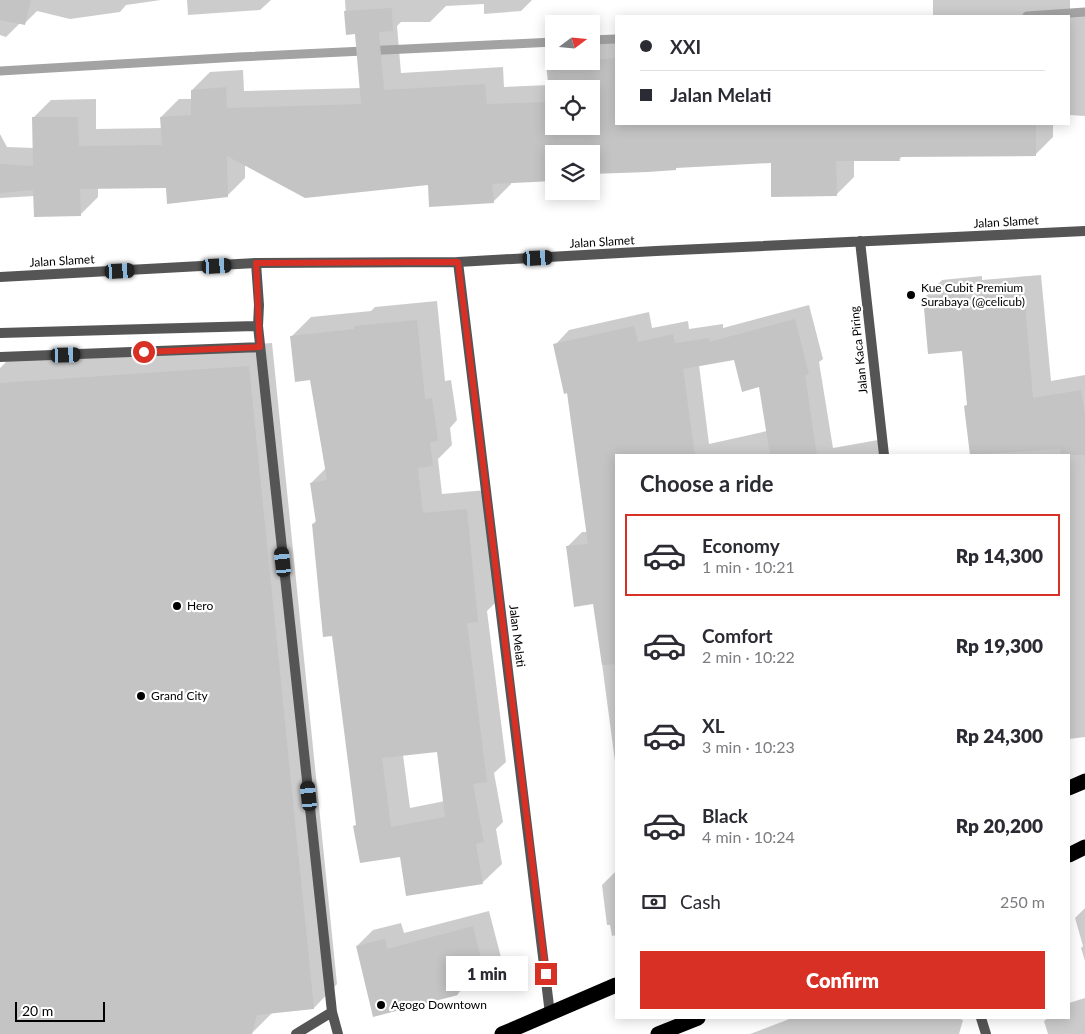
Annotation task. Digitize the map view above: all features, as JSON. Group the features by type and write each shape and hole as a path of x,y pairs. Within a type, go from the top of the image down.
{"highway":[{"path":"1070,788 1085,781"},
{"path":"1070,854 1085,847"},
{"path":"502,1034 615,985"},
{"path":"658,1034 696,1019"}],"street":[{"name":"Jalan Slamet","path":"0,277 256,263 458,262 1085,231"},
{"name":"Jalan Kaca Piring","path":"860,241 884,454"},
{"name":"Jalan Melati","path":"458,262 550,1014"},
{"path":"256,263 260,347 332,1012 338,1034"},
{"path":"0,333 258,326"},
{"path":"0,357 260,347"},
{"path":"296,1034 332,1012"},
{"path":"980,1019 986,1034"}],"building":[{"path":"0,0 31,0 25,25 0,20"},
{"path":"392,8 393,31 379,32 384,90 485,84 487,104 545,102 545,135 600,135 600,80 548,80 547,70 600,70 600,59 615,58 615,125 1036,125 1036,156 899,157 900,161 836,161 837,196 771,197 771,163 600,174 600,145 545,145 545,181 492,184 494,203 429,207 428,185 305,198 227,156 228,197 167,204 166,188 80,189 81,216 34,217 33,190 0,193 0,164 33,166 32,117 78,117 79,146 162,145 160,117 191,115 191,90 226,87 227,108 361,104 355,34 346,35 344,11"},
{"path":"1024,292 1033,398 1081,390 1085,414 1085,455 1061,454 1060,449 970,454 964,406 967,405 962,351 928,354 923,297 965,293 965,297"},
{"path":"795,319 809,374 805,375 817,454 770,454 759,387 742,392 734,360 683,369 695,454 615,454 615,664 602,665 593,604 574,607 566,546 588,544 567,393 564,394 553,344 634,326 638,342 673,334 675,343 709,338 709,342"},
{"path":"417,320 425,399 432,398 438,441 430,442 433,466 418,468 423,513 467,509 478,622 467,623 487,782 473,784 484,842 476,844 483,884 406,896 400,857 360,863 353,826 356,825 332,636 323,637 312,524 316,523 310,483 327,480 310,380 295,382 290,336 354,329 354,326","holes":["437,752 445,817 391,827 382,758"]},
{"name":"Grand City","path":"249,366 314,1009 257,1015 252,1034 0,1034 0,383"},
{"path":"473,926 487,983 457,990 458,995 373,1017 356,946 385,939 387,949"}],"waterway":[{"path":"1042,15 1085,12"},
{"path":"600,40 615,39"},
{"path":"0,71 545,42"}],"place":[{"name":"Kue Cubit Premium Surabaya (@celicub)","path":"911,295"},
{"name":"Hero","path":"177,606"},
{"name":"Grand City","path":"141,696"},
{"name":"Agogo Downtown","path":"381,1005"}],"route":[{"path":"144,352 260,347 256,263 458,262 546,974"}]}
